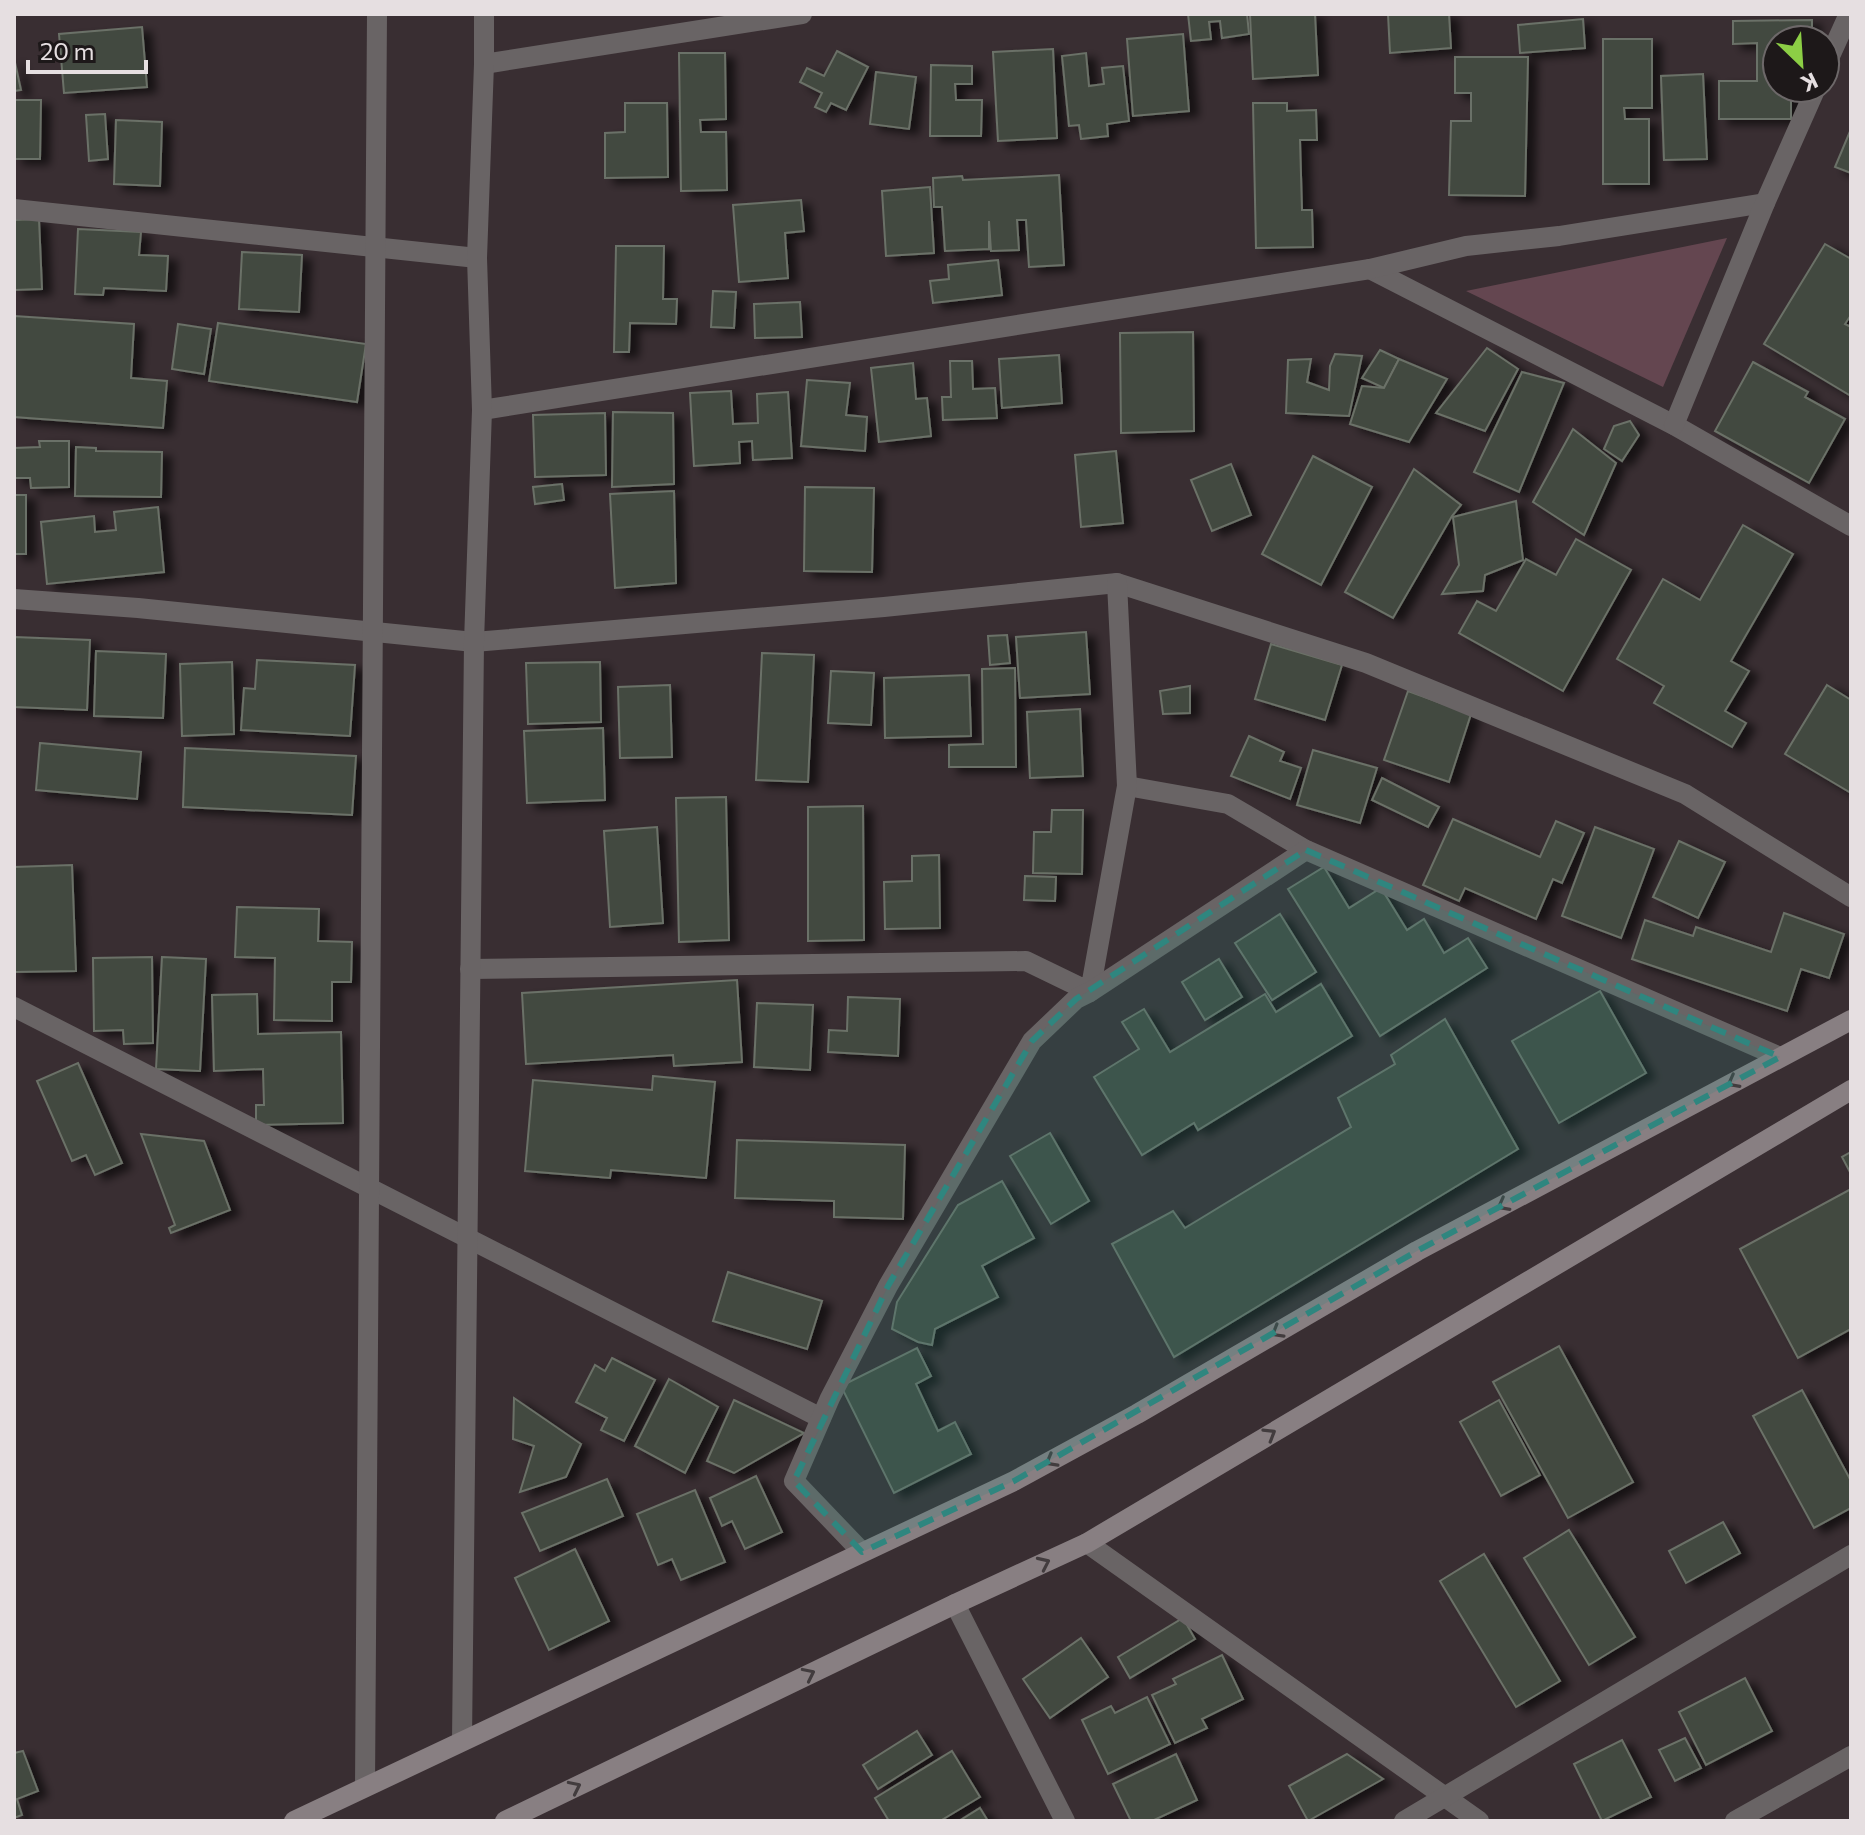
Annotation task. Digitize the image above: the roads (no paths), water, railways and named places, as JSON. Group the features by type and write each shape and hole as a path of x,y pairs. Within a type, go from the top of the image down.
{"main road":[{"path":"294,1821 1014,1481 1137,1414 1417,1251 1851,1020"},
{"path":"505,1821 1087,1543 1851,1090"}],"street":[{"path":"365,1787 377,14"},
{"path":"462,1741 474,642 482,410 477,258 484,14"},
{"path":"484,64 802,14"},
{"path":"1674,425 1809,104"},
{"path":"482,410 1370,269 1466,246 1559,236 1765,203"},
{"path":"14,209 477,258"},
{"path":"1370,269 1674,425 1851,526"},
{"path":"14,599 138,608 474,642 900,606 1117,583 1366,663 1685,794 1851,897"},
{"path":"1090,992 1127,786 1117,583"},
{"path":"1127,786 1228,804 1306,850 1780,1057"},
{"path":"862,1552 794,1481 821,1418 888,1286 1032,1041 1076,999 1306,850"},
{"path":"470,969 1026,961 1090,992"},
{"path":"14,1007 821,1418"},
{"path":"1087,1543 1479,1821"},
{"path":"1404,1821 1851,1555"},
{"path":"955,1604 1065,1821"},
{"path":"1735,1821 1851,1756"}]}
